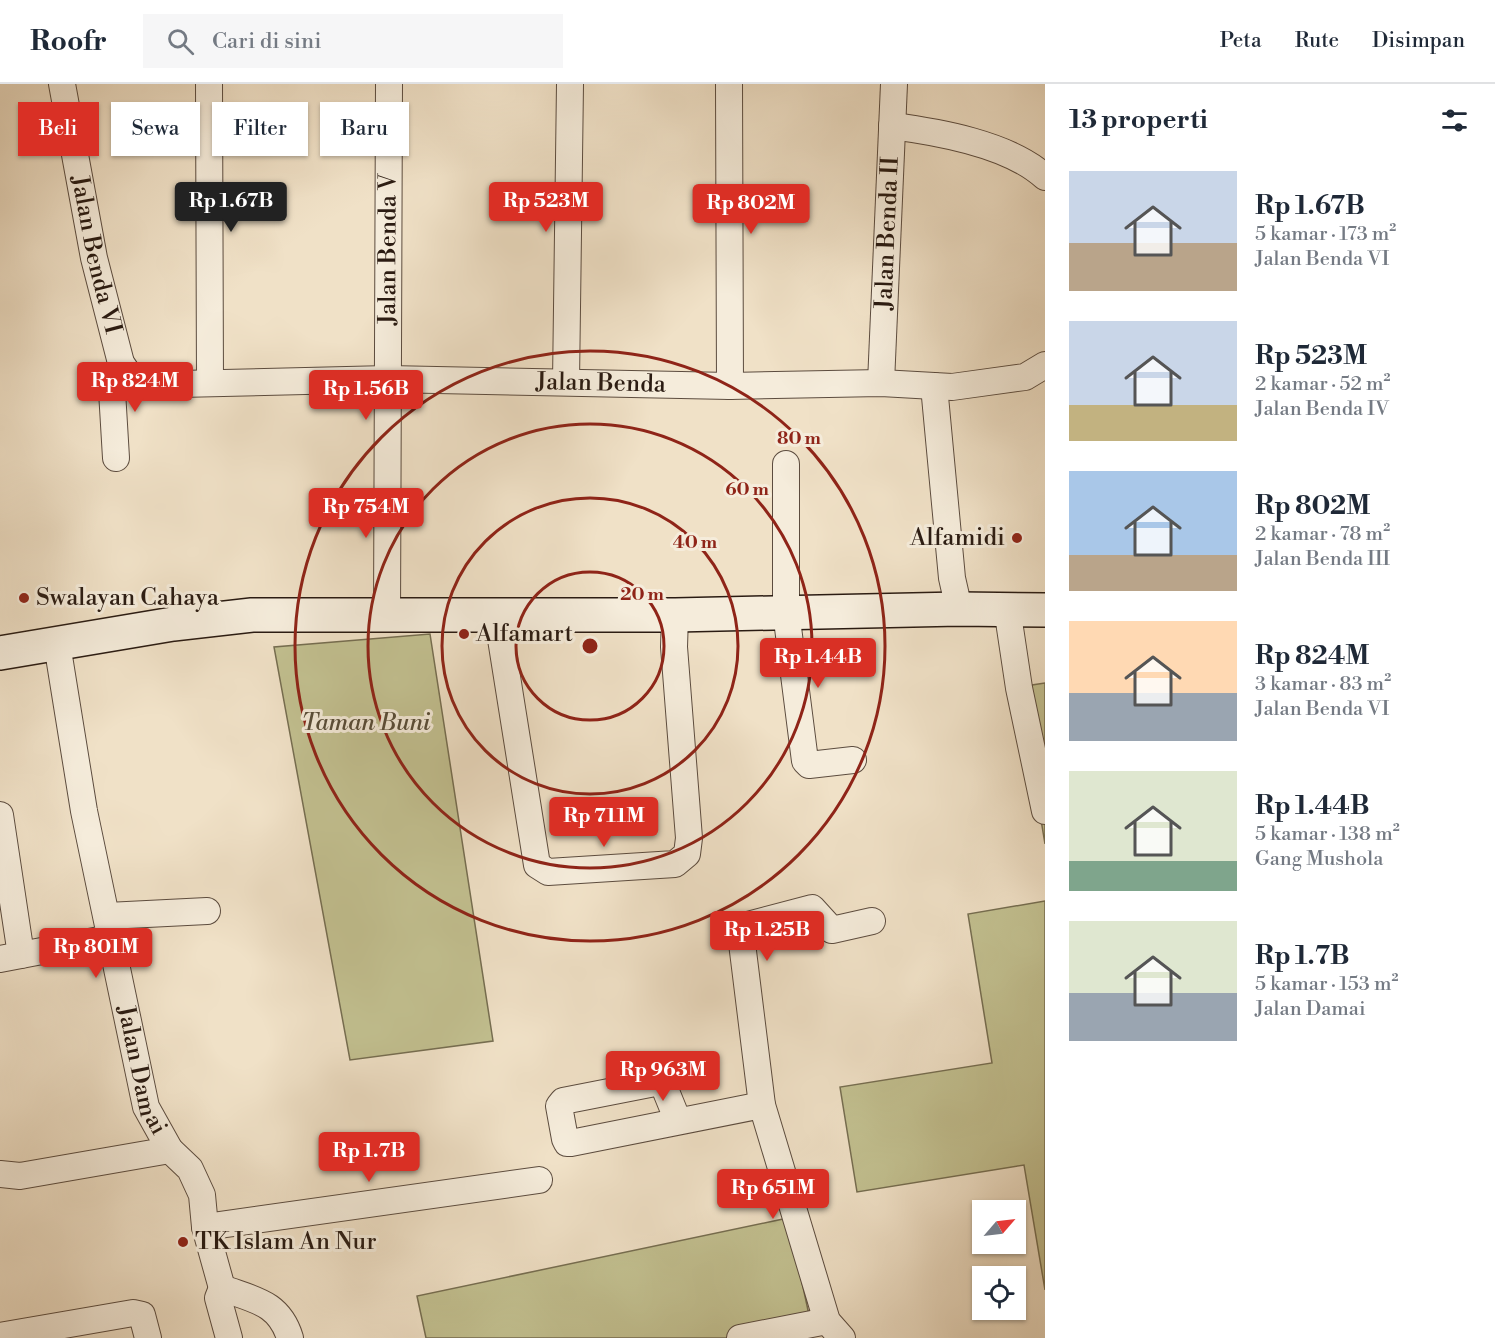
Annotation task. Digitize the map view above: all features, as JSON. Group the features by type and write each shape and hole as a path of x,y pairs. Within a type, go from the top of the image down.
{"main road":[{"path":"0,653 173,624 252,615 675,615 1007,608 1045,610"}],"street":[{"name":"Jalan Benda VI","path":"62,84 94,258 121,363 136,385 388,379"},
{"path":"209,84 210,383"},
{"name":"Jalan Benda V","path":"388,84 388,379"},
{"path":"566,382 570,84"},
{"path":"729,84 730,386"},
{"name":"Jalan Benda II","path":"881,383 894,84"},
{"path":"892,126 928,130 989,146 1045,177"},
{"path":"116,458 112,391 121,363"},
{"name":"Jalan Benda","path":"388,379 730,386 881,383 952,387 1025,377 1045,366"},
{"path":"387,615 388,379"},
{"path":"934,386 952,578 959,609"},
{"path":"786,464 786,612 805,760 809,765 853,760"},
{"path":"1007,608 1019,688 1045,811"},
{"path":"496,614 537,865 548,872 675,864 687,854 689,838 674,647 675,615"},
{"name":"Jalan Damai","path":"57,644 84,812 146,1107 170,1150 190,1169 202,1195 205,1227 222,1288 218,1298 229,1338"},
{"path":"0,815 10,957 108,927 207,911"},
{"path":"740,1338 835,1330 762,1105 740,927 812,908 832,930 872,921"},
{"path":"678,1121 762,1105"},
{"path":"0,1174 20,1176 170,1150"},
{"path":"205,1227 539,1180"},
{"path":"222,1288 273,1308 285,1321 290,1338"},
{"path":"0,1336 133,1313 142,1315 148,1338"}],"green space":[{"name":"Taman Buni","path":"430,634 493,1041 350,1060 274,647"},
{"path":"1045,683 1045,844 1019,687"},
{"path":"1045,901 1045,1290 1024,1165 857,1192 840,1087 992,1063 968,914"},
{"path":"788,1218 811,1324 745,1338 426,1338 417,1296"}],"place":[{"name":"Alfamidi","path":"1017,538"},
{"name":"Swalayan Cahaya","path":"24,598"},
{"name":"Alfamart","path":"464,634"},
{"name":"TK Islam An Nur","path":"183,1242"}]}
